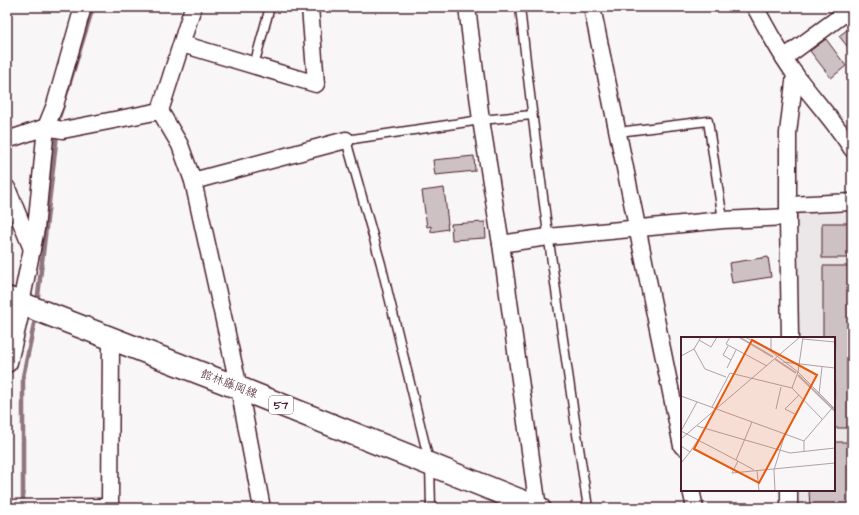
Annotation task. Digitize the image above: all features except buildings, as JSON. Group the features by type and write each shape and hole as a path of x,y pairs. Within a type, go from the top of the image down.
{"main road":[{"name":"館林藤岡線","path":"14,301 239,388 539,508"}],"street":[{"path":"7,359 14,301 32,249 36,229 46,127 55,105 84,7"},
{"path":"193,7 160,111 180,145 193,181 239,388 262,508"},
{"path":"182,44 316,84 310,7"},
{"path":"467,7 481,120 501,244 539,508"},
{"path":"592,7 681,441"},
{"path":"755,7 784,58 795,74 840,129 852,149"},
{"path":"784,58 852,8"},
{"path":"790,337 788,133 795,74"},
{"path":"7,140 46,127 63,130 160,111"},
{"path":"193,181 346,140"},
{"path":"7,188 32,249"},
{"path":"501,244 548,237 723,220 852,202"},
{"path":"110,506 111,339"},
{"path":"691,491 695,508"},
{"path":"789,491 789,508"}],"lane":[{"path":"254,66 270,7"},
{"path":"520,7 548,237 588,508"},
{"path":"431,508 430,465 381,264 346,140 481,120 532,115"},
{"path":"618,132 708,121 723,220"},
{"path":"7,504 28,503 31,505 110,506"}],"shaded area":[{"path":"852,206 852,508 795,508 795,491 835,491 835,337 794,337 793,209"}],"waterway":[{"path":"65,98 93,7"},
{"path":"37,304 59,117 63,105"},
{"path":"23,508 23,377 36,315"}]}
